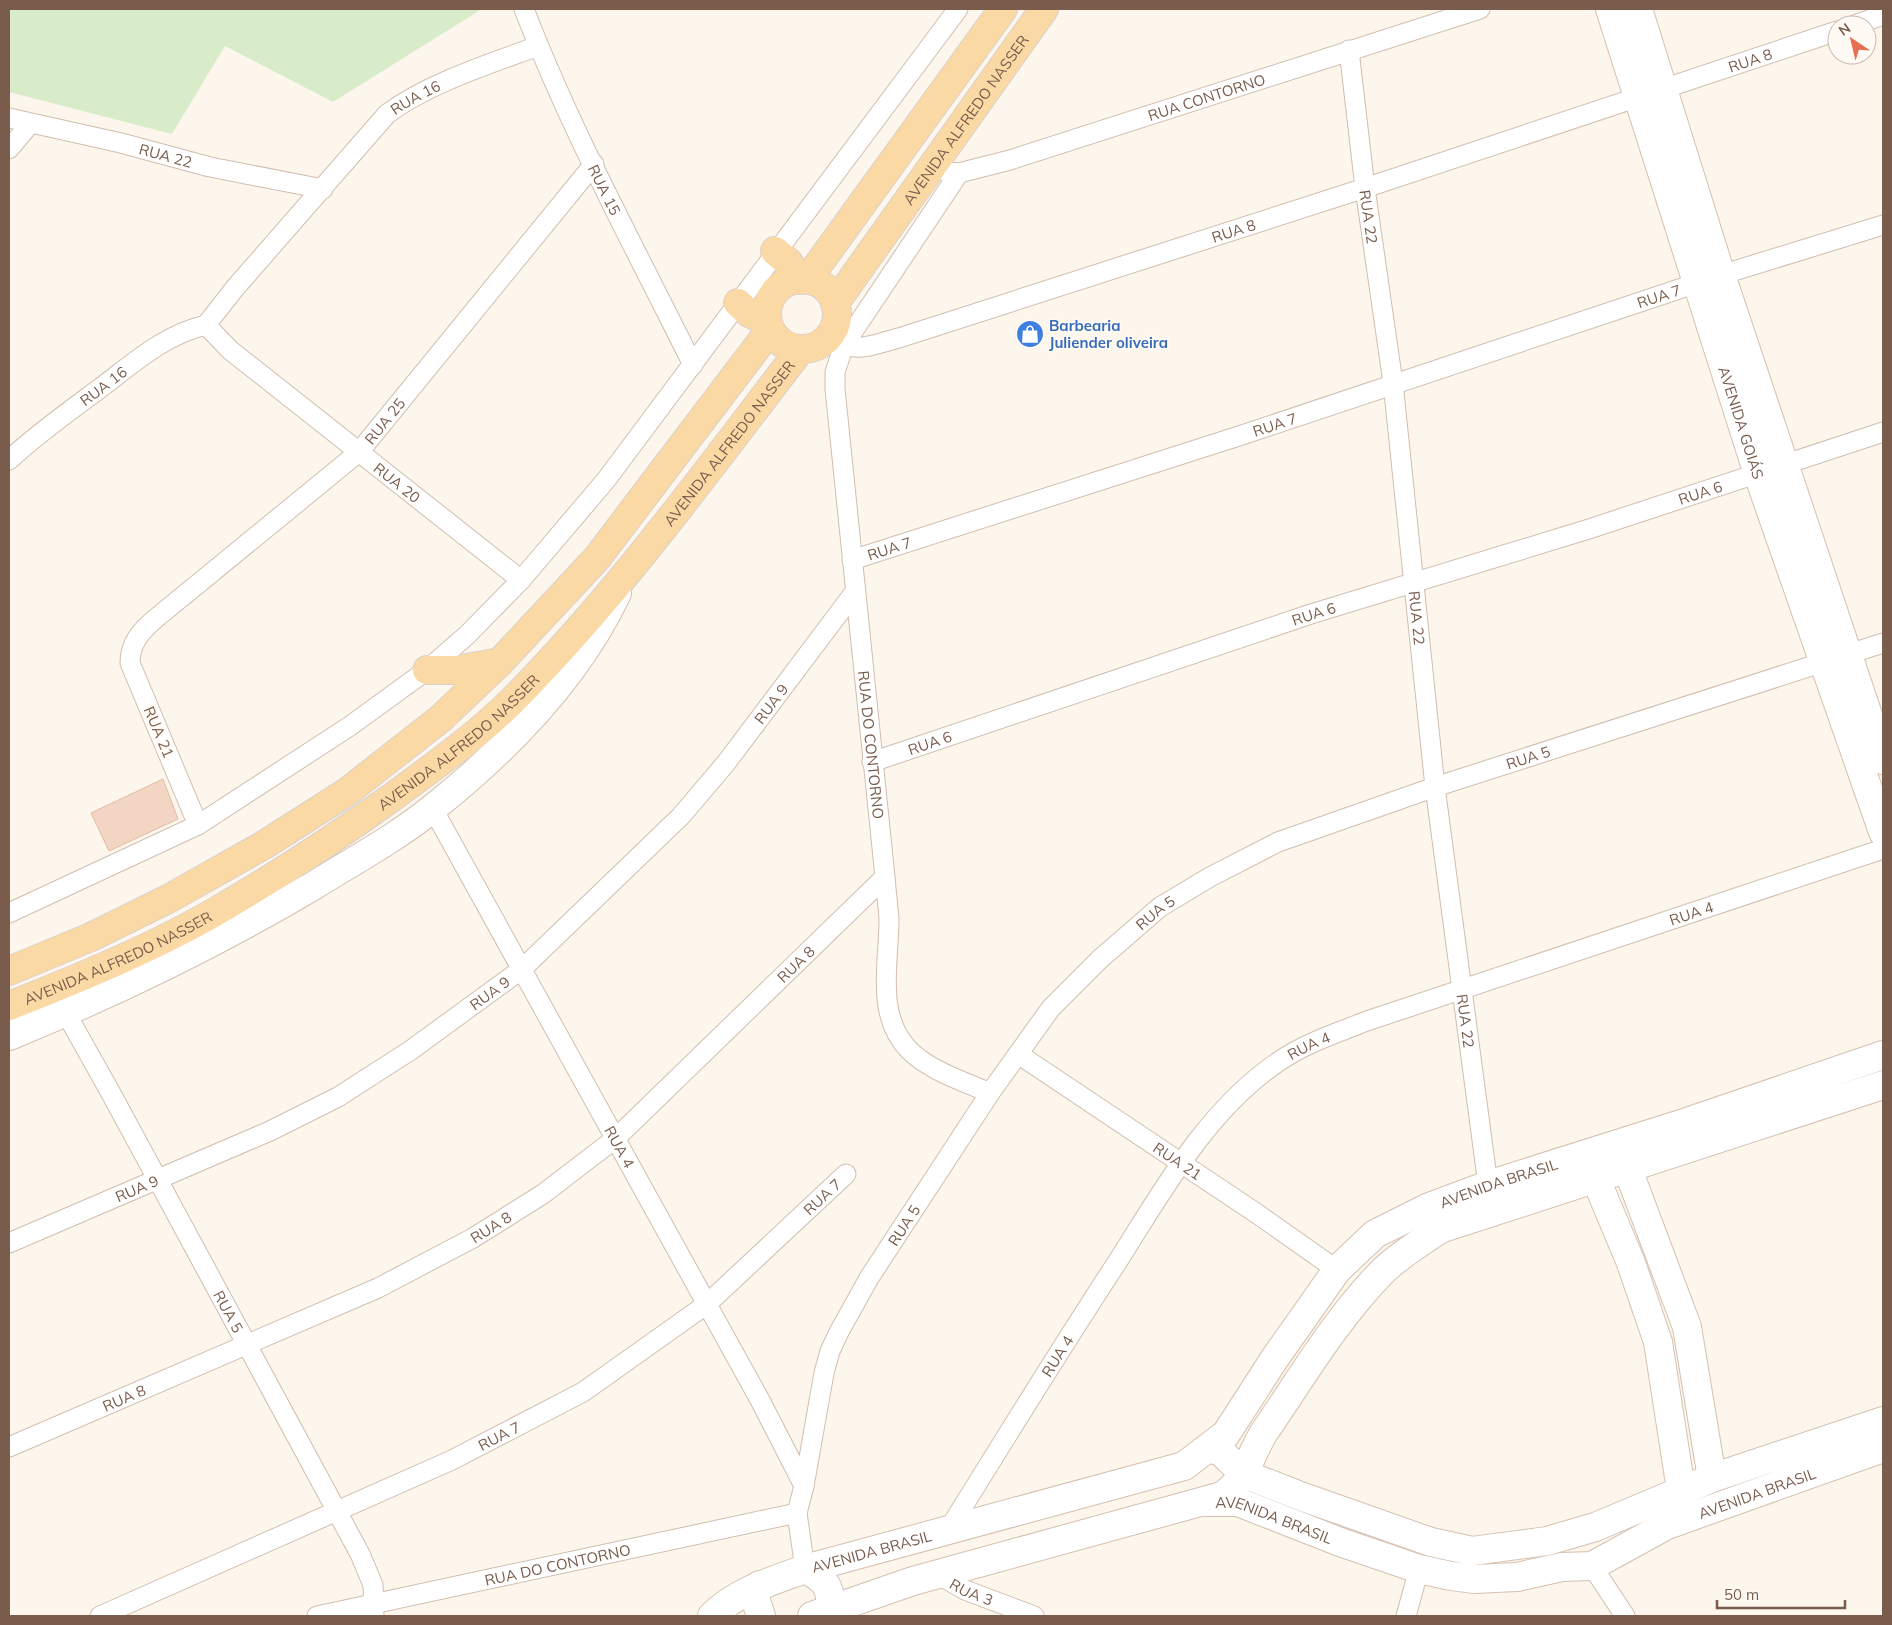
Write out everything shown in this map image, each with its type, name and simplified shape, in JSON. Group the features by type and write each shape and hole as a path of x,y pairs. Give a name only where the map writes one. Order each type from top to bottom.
{"main road":[{"path":"775,251 804,280 824,288 835,303 836,340 800,349 788,347 778,340 769,325 768,309 771,298 778,289 789,282 804,280 1003,9"},
{"name":"AVENIDA ALFREDO NASSER","path":"835,303 1044,9"},
{"path":"738,303 748,313 769,325"},
{"name":"AVENIDA ALFREDO NASSER","path":"9,972 91,937 159,904 264,845 347,792 440,719 500,662 597,558 769,325"},
{"name":"AVENIDA ALFREDO NASSER","path":"9,1006 122,959 208,916 289,868 439,763 512,701 575,635 625,575 800,349"},
{"path":"428,670 457,670 500,662"}],"street":[{"name":"RUA 15","path":"524,9 538,46 594,164 693,365"},
{"path":"9,913 198,825 284,771 428,670 467,635 521,580 606,480 693,365 775,251 958,9"},
{"name":"RUA CONTORNO","path":"931,168 958,173 1010,160 1480,9"},
{"name":"AVENIDA GOIÁS","path":"1610,9 1650,94 1721,275 1784,466 1883,832"},
{"name":"AVENIDA GOIÁS","path":"1638,9 1650,94 1696,284 1758,474 1836,658 1883,760"},
{"name":"RUA 8","path":"836,340 860,348 899,338 1365,188 1827,35"},
{"name":"RUA 16","path":"9,460 72,409 150,351 188,330 206,325 258,261 323,189 367,135 401,103 488,64 538,46"},
{"name":"RUA 22","path":"1349,50 1365,188 1393,383 1435,787 1488,1186"},
{"name":"RUA 22","path":"9,118 210,167 323,189"},
{"path":"9,149 30,124"},
{"name":"RUA 25","path":"137,638 155,619 359,452 594,164"},
{"name":"RUA DO CONTORNO","path":"958,173 836,340 835,389 854,593 885,877 888,918 888,1011 896,1034 910,1051 938,1070 990,1092"},
{"path":"1721,275 1883,225"},
{"name":"RUA 7","path":"852,560 1242,435 1721,275"},
{"name":"RUA 20","path":"206,325 230,350 521,580"},
{"path":"1784,466 1883,432"},
{"name":"RUA 6","path":"872,762 1104,683 1413,582 1784,466"},
{"path":"9,1036 66,1013 194,954 256,920 363,856 433,809 498,751 545,701 570,670 601,625 625,575"},
{"name":"RUA 9","path":"9,1243 270,1131 338,1097 410,1050 522,969 681,816 726,764 854,593"},
{"name":"RUA 21","path":"137,638 130,654 130,663 198,825"},
{"name":"RUA 5","path":"797,1513 830,1351 869,1278 990,1092 1051,1008 1100,959 1160,908 1210,876 1278,842 1435,787 1883,643"},
{"name":"RUA 4","path":"433,809 707,1304 804,1486"},
{"name":"RUA 4","path":"949,1529 1042,1378 1181,1163 1218,1116 1250,1084 1278,1061 1314,1041 1462,989 1883,848"},
{"name":"RUA 8","path":"9,1447 378,1288 473,1238 543,1194 616,1138 885,877"},
{"name":"RUA 5","path":"66,1013 360,1554 373,1585 375,1610"},
{"name":"RUA 21","path":"1018,1054 1256,1213 1337,1270"},
{"name":"AVENIDA BRASIL","path":"712,1616 724,1605 760,1585 805,1569 1184,1466 1226,1434 1275,1358 1337,1270 1375,1234 1627,1167 1694,1133 1883,1055"},
{"name":"AVENIDA BRASIL","path":"821,1613 937,1574 1177,1507 1213,1500 1231,1490 1244,1474 1260,1438 1311,1361 1367,1289 1403,1254 1434,1218 1488,1186 1883,1085"},
{"path":"1627,1167 1687,1327 1712,1478"},
{"name":"RUA 7","path":"100,1616 452,1460 583,1392 707,1304 846,1174"},
{"path":"1595,1177 1631,1262 1658,1342 1681,1490"},
{"name":"AVENIDA BRASIL","path":"1184,1466 1190,1488 1202,1502 1238,1502 1340,1542 1419,1569 1474,1579 1517,1577 1562,1567 1592,1566 1667,1525 1826,1454 1883,1421"},
{"name":"AVENIDA BRASIL","path":"1209,1448 1221,1452 1244,1474 1350,1515 1431,1542 1472,1551 1547,1541 1595,1526 1712,1478 1826,1454 1883,1448"},
{"path":"797,1513 805,1569 817,1575 826,1584 831,1595 821,1613"},
{"name":"RUA DO CONTORNO","path":"318,1616 375,1610 797,1513"},
{"path":"1472,1551 1474,1579"},
{"path":"1592,1566 1625,1616"},
{"path":"1406,1616 1419,1569"},
{"name":"RUA 3","path":"937,1574 958,1587 1034,1616"},
{"path":"760,1585 755,1598 761,1616"}],"green space":[{"path":"9,9 482,9 333,102 225,46 172,134 9,92"}],"building":[{"path":"163,779 178,819 109,851 91,813"}],"place":[{"name":"Barbearia Juliender oliveira","path":"1030,334"}]}
